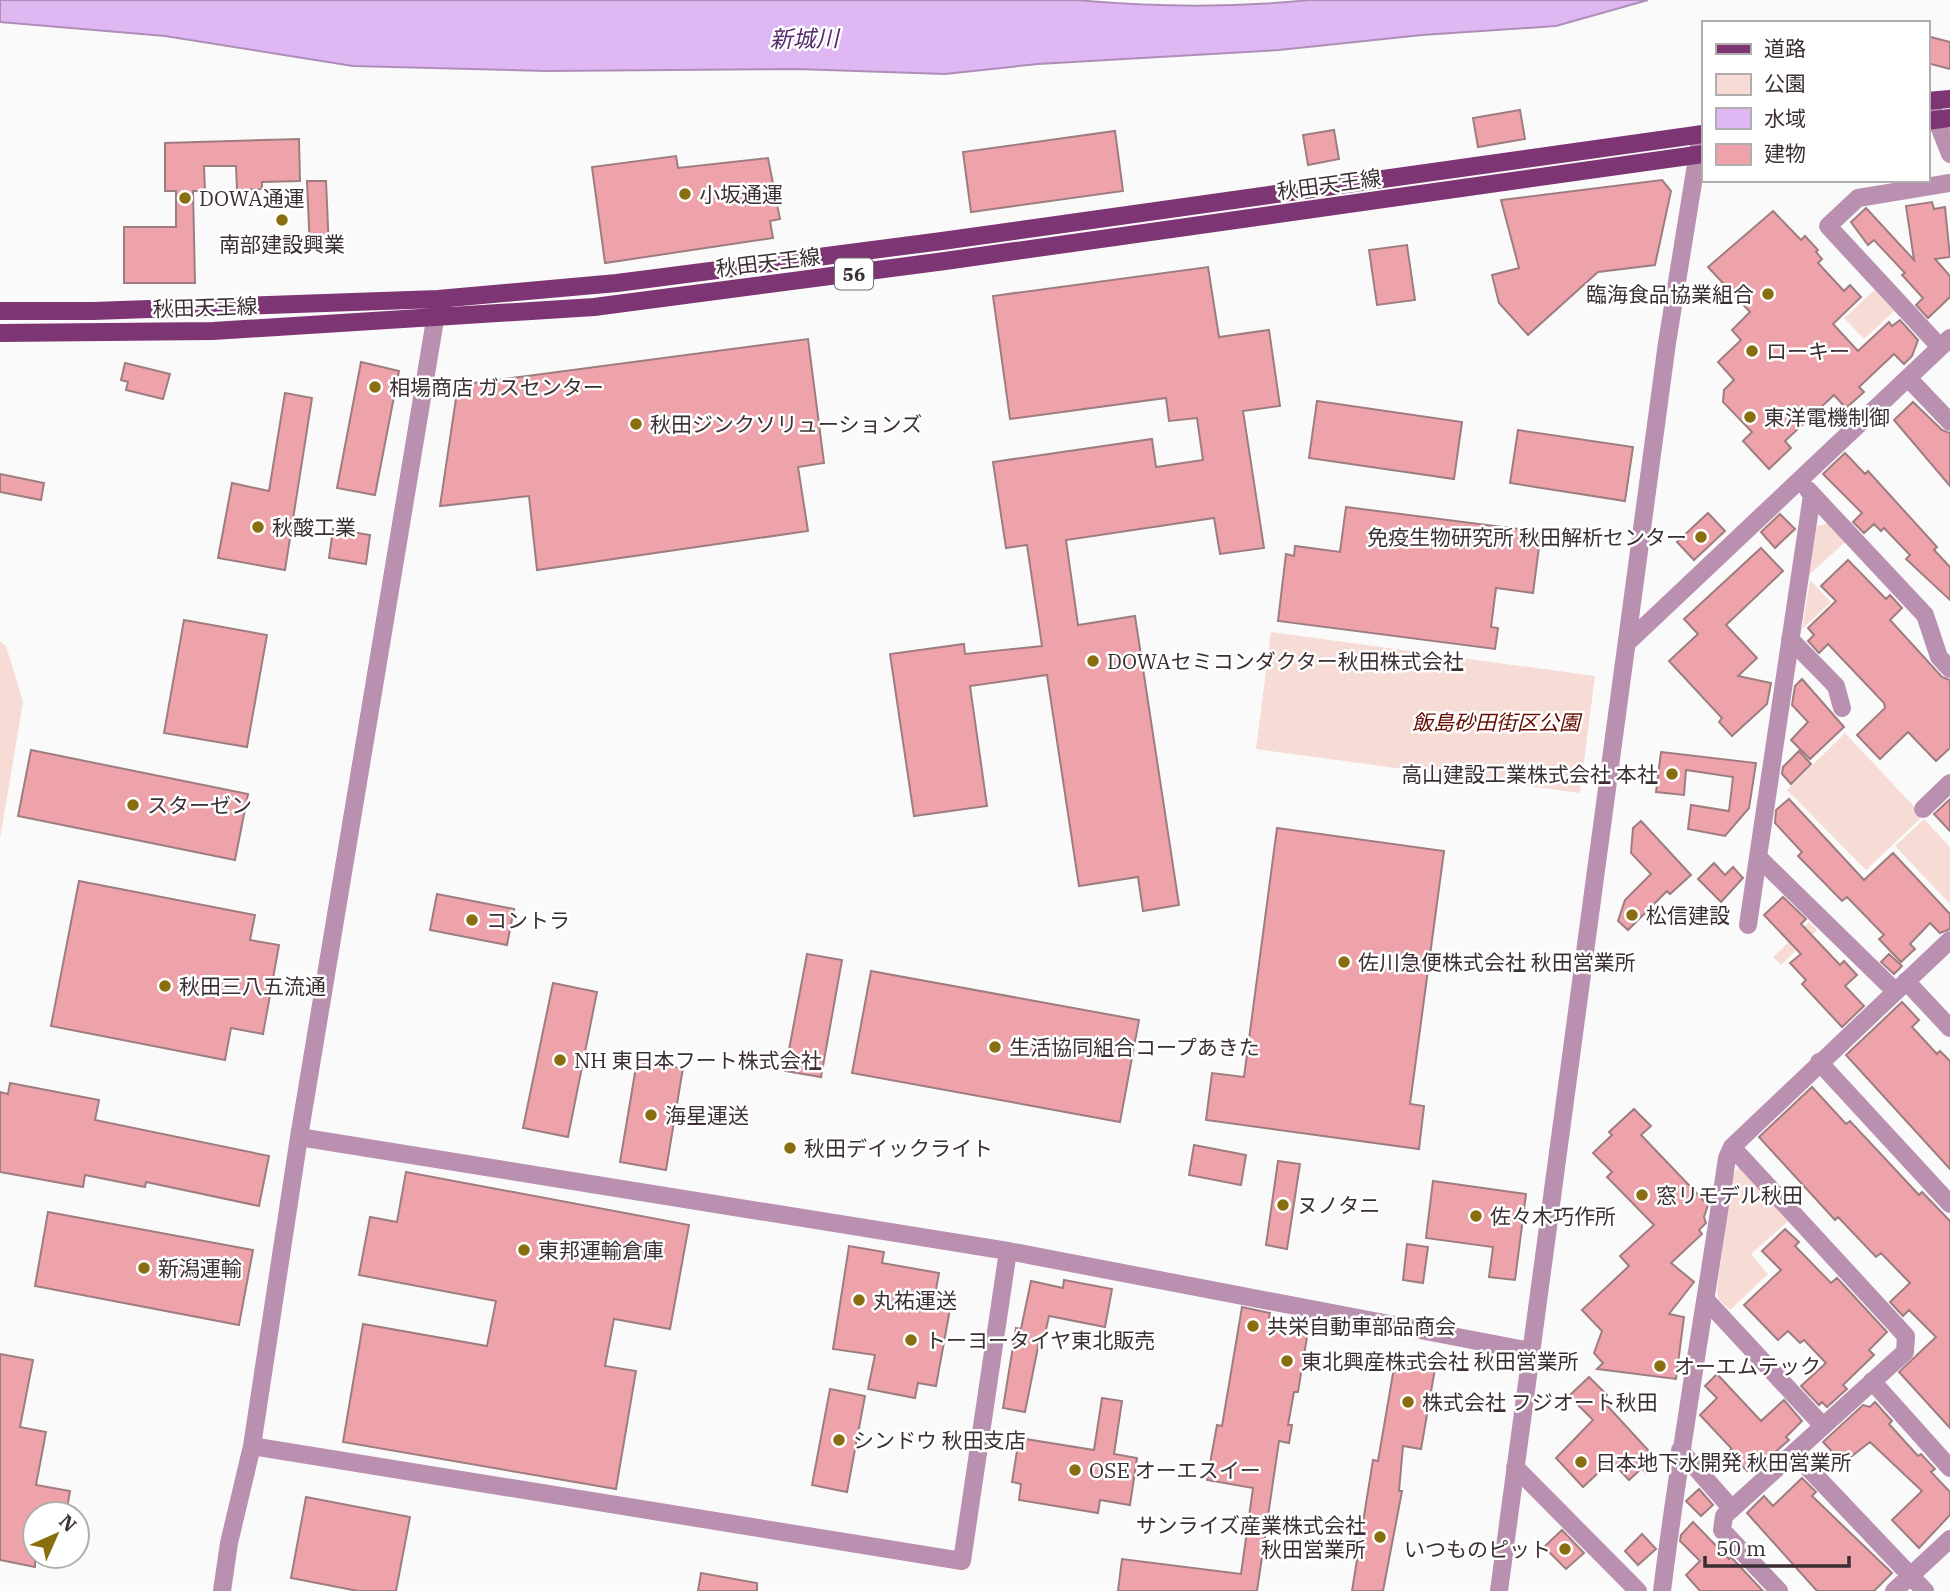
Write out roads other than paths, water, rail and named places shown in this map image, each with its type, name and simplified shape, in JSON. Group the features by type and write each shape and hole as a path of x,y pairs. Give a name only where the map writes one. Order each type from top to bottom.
{"main road":[{"path":"1929,101 1950,99"},
{"name":"秋田天王線","path":"0,311 120,311 438,299 617,283 942,241 1702,134"},
{"name":"秋田天王線","path":"0,333 213,331 594,307 770,285 1700,154"}],"street":[{"path":"1929,103 1950,154"},
{"path":"1499,1591 1667,343 1702,134"},
{"path":"1627,643 1945,343 1828,226 1858,198 1950,183"},
{"path":"222,1591 229,1544 252,1446 299,1137 438,299"},
{"path":"1908,378 1950,422"},
{"path":"1799,479 1925,615 1939,657 1950,669"},
{"path":"1748,925 1812,495"},
{"path":"1790,639 1836,685 1842,708"},
{"path":"1923,809 1950,783"},
{"path":"1758,857 1950,1028"},
{"path":"1662,1591 1680,1450 1707,1301 1727,1158 1732,1147 1950,940"},
{"path":"1819,1062 1950,1204"},
{"path":"299,1137 1008,1251 1530,1350"},
{"path":"1732,1147 1906,1336 1905,1352 1724,1516 1722,1530 1779,1591"},
{"path":"252,1446 962,1561 1008,1251"},
{"path":"1707,1301 1823,1426"},
{"path":"1872,1381 1950,1468"},
{"path":"1680,1450 1732,1509"},
{"path":"1794,1452 1924,1591"},
{"path":"1516,1467 1638,1591"},
{"path":"1894,1591 1950,1539"}],"water":[{"name":"新城川","path":"0,0 1076,0 1192,6 1309,0 1648,0 1556,26 1422,35 1279,50 1038,64 945,74 797,69 547,71 353,66 165,36 0,22"}],"place":[{"name":"小坂通運","path":"685,194"},
{"name":"DOWA通運","path":"185,198"},
{"name":"南部建設興業","path":"282,220"},
{"name":"臨海食品協業組合","path":"1768,294"},
{"name":"ローキー","path":"1752,351"},
{"name":"相場商店 ガスセンター","path":"375,387"},
{"name":"東洋電機制御","path":"1750,417"},
{"name":"秋田ジンクソリューションズ","path":"636,424"},
{"name":"秋酸工業","path":"258,527"},
{"name":"免疫生物研究所 秋田解析センター","path":"1701,537"},
{"name":"DOWAセミコンダクター秋田株式会社","path":"1093,661"},
{"name":"高山建設工業株式会社 本社","path":"1672,774"},
{"name":"スターゼン","path":"133,805"},
{"name":"松信建設","path":"1632,915"},
{"name":"コントラ","path":"472,920"},
{"name":"佐川急便株式会社 秋田営業所","path":"1344,962"},
{"name":"秋田三八五流通","path":"165,986"},
{"name":"生活協同組合コープあきた","path":"995,1047"},
{"name":"NH 東日本フート株式会社","path":"560,1060"},
{"name":"海星運送","path":"651,1115"},
{"name":"秋田デイックライト","path":"790,1148"},
{"name":"窓リモデル秋田","path":"1642,1195"},
{"name":"ヌノタニ","path":"1283,1205"},
{"name":"佐々木巧作所","path":"1476,1216"},
{"name":"東邦運輸倉庫","path":"524,1250"},
{"name":"新潟運輸","path":"144,1268"},
{"name":"丸祐運送","path":"859,1300"},
{"name":"共栄自動車部品商会","path":"1253,1326"},
{"name":"トーヨータイヤ東北販売","path":"911,1340"},
{"name":"東北興産株式会社 秋田営業所","path":"1287,1361"},
{"name":"オーエムテック","path":"1660,1366"},
{"name":"株式会社 フジオート秋田","path":"1408,1402"},
{"name":"シンドウ 秋田支店","path":"839,1440"},
{"name":"日本地下水開発 秋田営業所","path":"1581,1462"},
{"name":"OSE オーエスイー","path":"1075,1470"},
{"name":"サンライズ産業株式会社 秋田営業所","path":"1380,1537"},
{"name":"いつものピット","path":"1565,1549"}],"park label":[{"name":"飯島砂田街区公園","path":"1496,722"}]}
